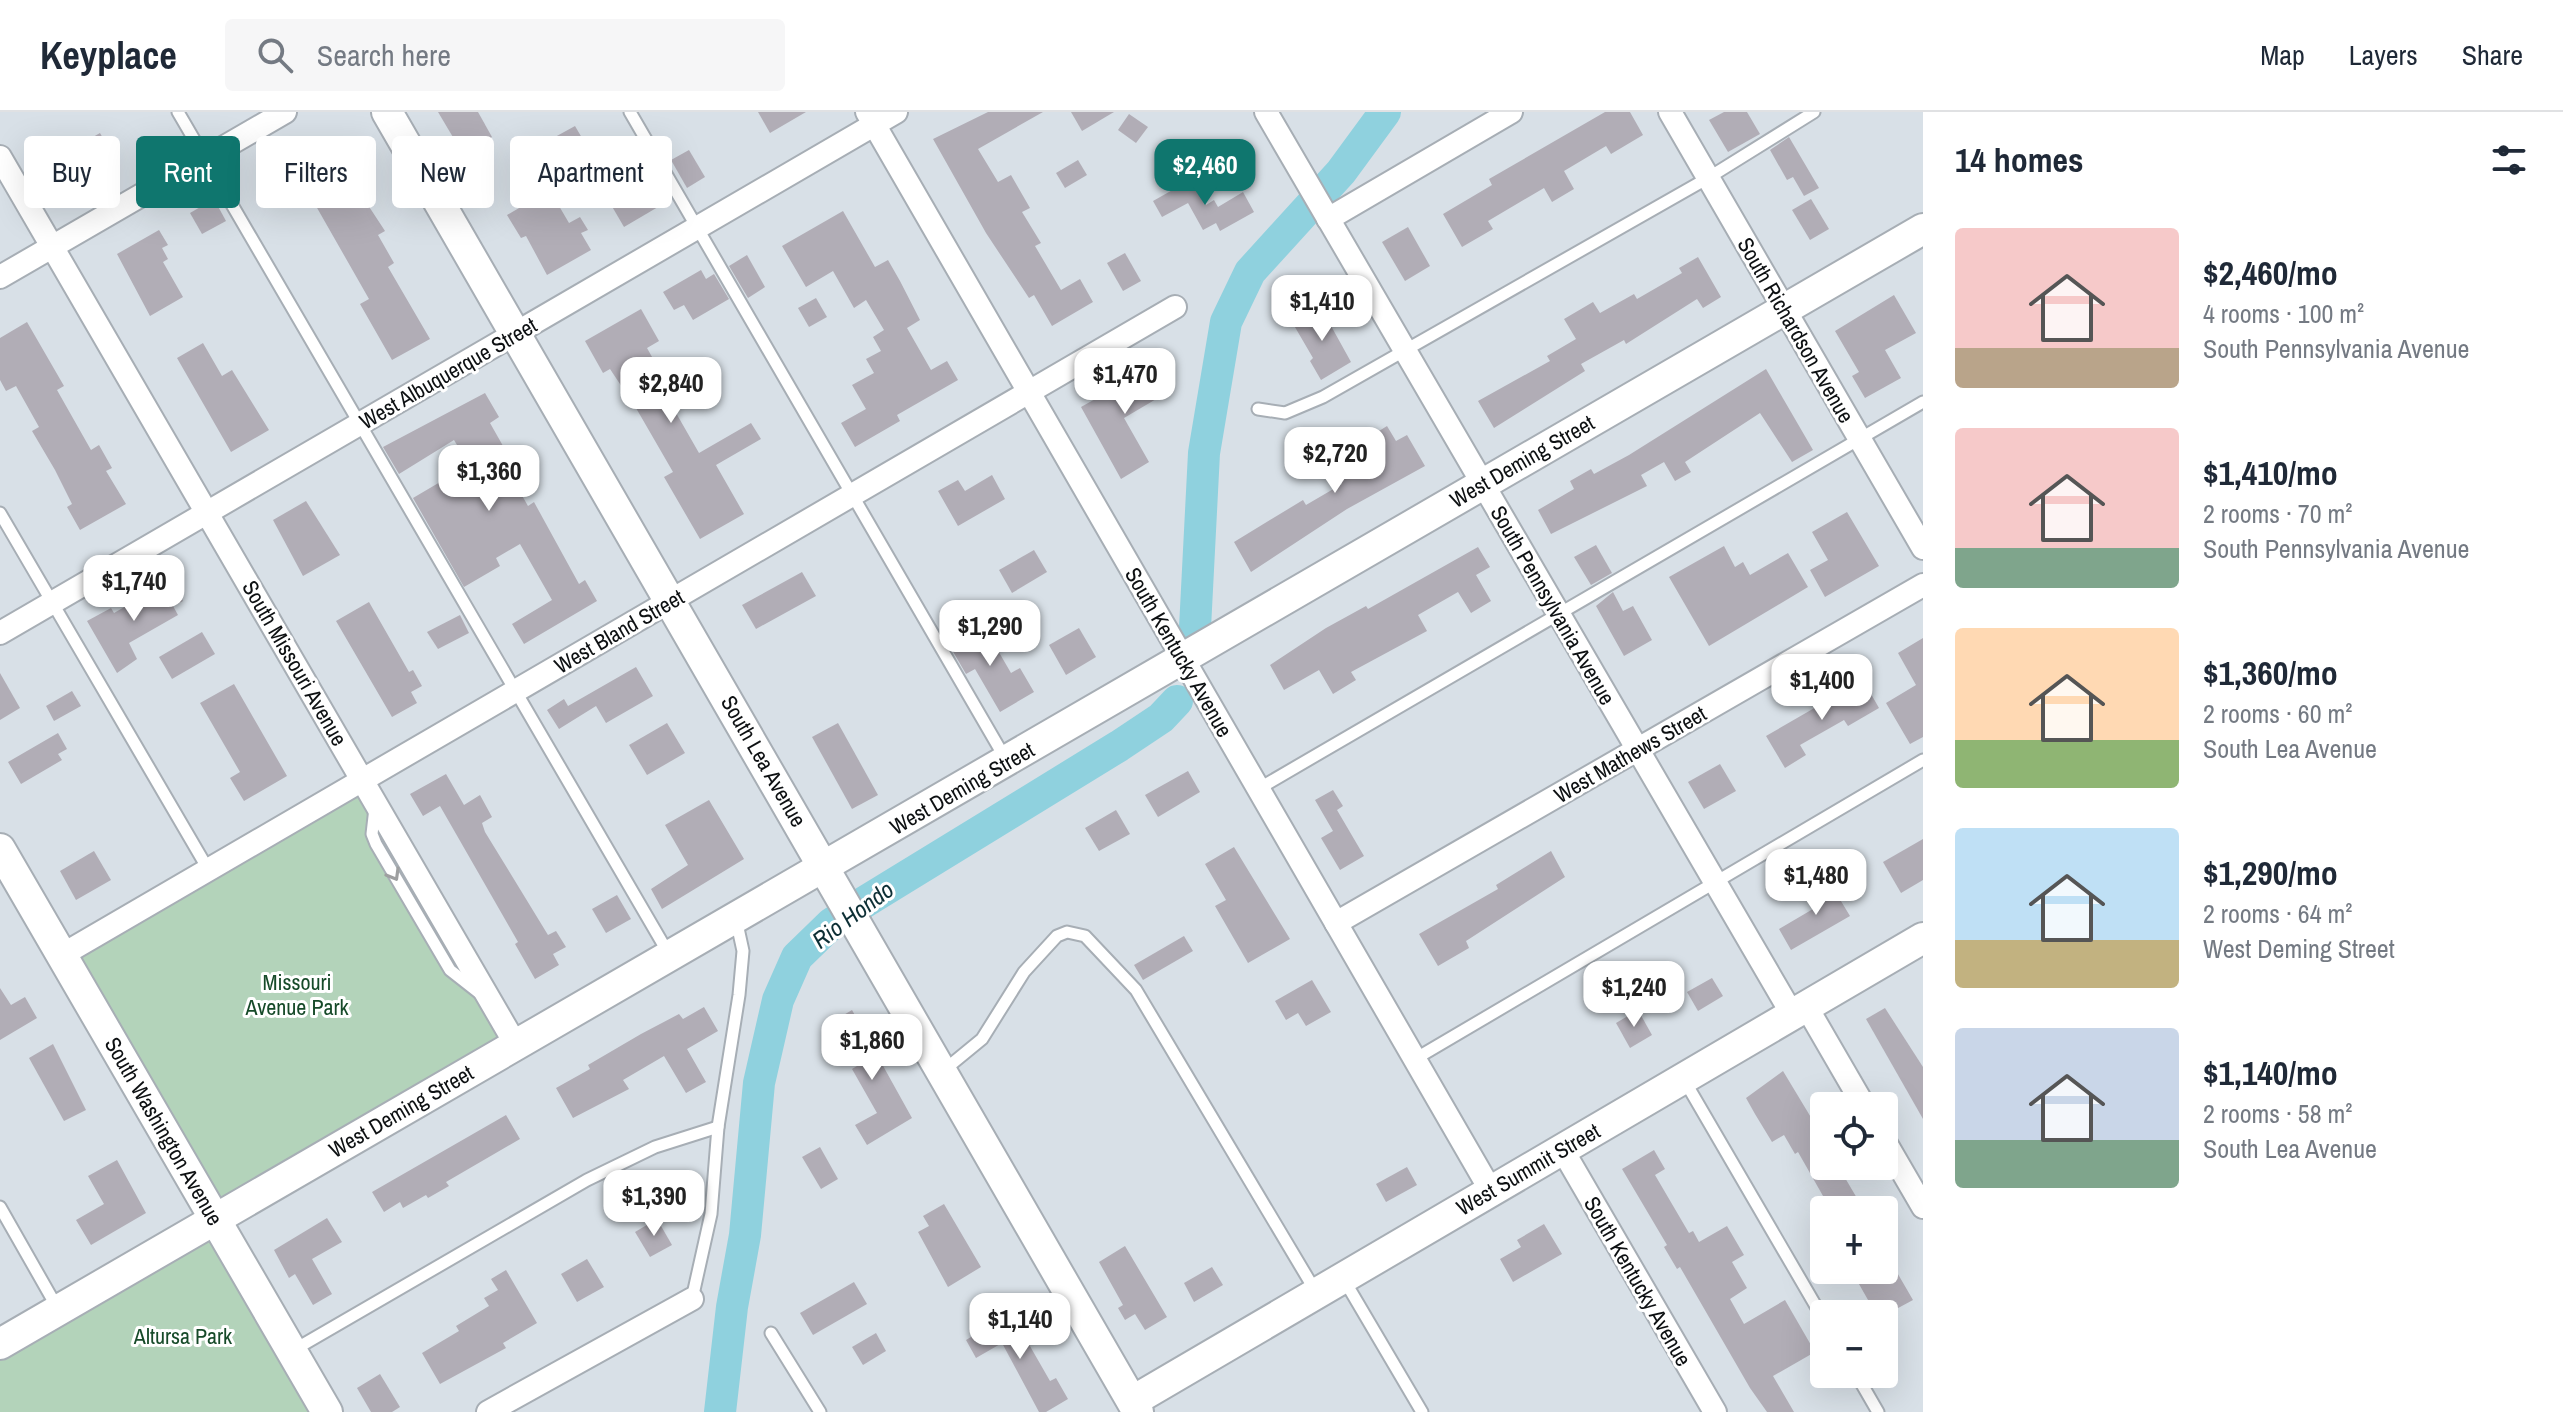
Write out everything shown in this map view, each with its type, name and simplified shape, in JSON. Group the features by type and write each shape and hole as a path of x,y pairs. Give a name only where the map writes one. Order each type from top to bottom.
{"street":[{"path":"240,138 285,112"},
{"name":"South Lea Avenue","path":"387,112 1135,1407"},
{"name":"West Albuquerque Street","path":"0,633 697,228 870,118 896,112"},
{"name":"South Pennsylvania Avenue","path":"1266,112 1715,881 1855,1092"},
{"path":"1328,219 1511,112"},
{"name":"South Richardson Avenue","path":"1670,112 1923,548"},
{"name":"South Kentucky Avenue","path":"870,118 1491,1191"},
{"name":"South Missouri Avenue","path":"0,157 516,1045"},
{"path":"0,277 136,199"},
{"name":"West Deming Street","path":"0,1344 1923,229"},
{"name":"West Bland Street","path":"62,955 1175,307"},
{"name":"West Mathews Street","path":"1336,923 1923,585"},
{"name":"South Washington Avenue","path":"0,849 327,1412"},
{"name":"West Summit Street","path":"1135,1407 1317,1293 1923,938"},
{"name":"South Kentucky Avenue","path":"1562,1149 1715,1412"},
{"path":"1898,1164 1923,1207"},
{"path":"488,1412 692,1299"}],"lane":[{"path":"178,112 192,136"},
{"path":"630,112 854,493 1007,762"},
{"path":"1258,409 1271,414 1301,408 1708,178 1814,112"},
{"path":"234,208 518,689 670,956"},
{"path":"1258,789 1923,402"},
{"path":"0,513 208,869"},
{"path":"1415,1059 1923,760"},
{"path":"692,1299 711,1214 718,1127 743,951 736,918"},
{"path":"943,1071 982,1039 1024,972 1057,936 1067,932 1085,936 1136,990 1317,1293"},
{"path":"1683,1078 1812,1300"},
{"path":"292,1351 587,1180 655,1147 718,1127"},
{"path":"0,1207 58,1310"},
{"path":"1343,1278 1422,1412"},
{"path":"771,1333 820,1412"},
{"path":"1864,1388 1878,1412"}],"green space":[{"name":"Missouri Avenue Park","path":"362,780 516,1045 215,1219 62,955"},
{"name":"Altursa Park","path":"211,1230 317,1412 0,1412 0,1353"}],"building":[{"path":"438,112 478,112 491,136 452,136"},
{"path":"758,112 806,112 770,133"},
{"path":"988,112 1043,112 978,149 998,182 1011,175 1030,208 1022,212 1041,243 1035,246 1061,290 1080,279 1093,302 1052,326 1034,295 1029,298 986,233 933,139"},
{"path":"1071,112 1114,112 1082,131"},
{"path":"1605,112 1630,112 1643,135 1611,154 1606,146 1564,171 1574,189 1552,202 1544,188 1488,221 1493,229 1462,247 1443,214 1492,185 1489,179"},
{"path":"1724,112 1747,112 1760,134 1728,152 1709,120"},
{"path":"1129,114 1148,127 1136,143 1118,130"},
{"path":"575,126 581,136 557,136"},
{"path":"1789,137 1819,188 1804,196 1793,177 1787,180 1770,150"},
{"path":"689,150 705,177 687,188 672,159"},
{"path":"1078,160 1087,175 1065,188 1056,173"},
{"path":"1192,179 1206,205 1214,200 1218,207 1243,192 1254,212 1220,231 1216,223 1203,230 1188,203 1162,217 1153,201"},
{"path":"1811,199 1829,229 1810,240 1792,210"},
{"path":"199,208 219,208 226,221 202,234 190,213"},
{"path":"317,208 370,208 385,231 378,235 394,263 388,267 430,339 392,360 360,304 369,299"},
{"path":"519,208 560,208 569,223 580,217 588,230 581,233 591,250 547,275 526,236 521,238 507,215"},
{"path":"613,208 656,208 624,227"},
{"path":"843,211 875,267 888,260 900,281 920,320 907,328 931,370 947,361 958,380 897,415 900,421 855,447 841,423 866,409 852,385 874,373 866,359 881,351 873,337 884,330 866,300 854,308 833,271 806,287 782,246"},
{"path":"1408,227 1430,266 1405,281 1382,242"},
{"path":"159,230 168,245 162,248 168,259 163,262 183,297 150,316 117,254"},
{"path":"1125,253 1141,281 1123,291 1107,263"},
{"path":"747,255 765,287 748,298 729,266"},
{"path":"1698,257 1721,297 1703,308 1697,299 1626,344 1624,340 1581,364 1585,371 1494,428 1478,401 1550,361 1547,356 1576,339 1564,319 1593,302 1600,313 1634,294 1637,299 1682,273 1679,268"},
{"path":"701,270 706,279 714,274 729,299 693,320 684,305 674,310 663,292"},
{"path":"1894,295 1916,333 1885,350 1901,378 1865,398 1852,376 1859,372 1835,331"},
{"path":"816,298 827,317 809,327 798,308"},
{"path":"1320,306 1351,362 1321,380 1310,361 1313,358 1292,322"},
{"path":"641,309 659,341 647,348 670,389 664,392 699,453 751,423 761,439 716,465 744,514 700,539 664,477 673,472 636,408 610,369 603,373 585,341"},
{"path":"27,322 64,386 57,390 91,450 99,445 112,468 106,471 126,504 80,530 67,507 72,504 32,431 39,427 16,386 6,391 0,380 0,338"},
{"path":"203,343 222,376 232,370 269,430 231,452 177,358"},
{"path":"1165,362 1174,378 1159,387 1163,395 1124,418 1149,462 1121,479 1081,407 1129,380 1127,375 1146,365 1150,371"},
{"path":"1766,369 1813,450 1792,462 1760,413 1685,462 1691,472 1675,481 1664,462 1641,475 1647,486 1551,534 1538,510 1574,489 1570,481 1591,469 1594,474 1629,455"},
{"path":"485,393 499,417 490,423 511,460 504,464 528,506 534,502 579,584 585,580 597,601 524,644 512,624 552,600 520,544 496,558 500,566 464,587 413,498 469,465 454,440 399,474 383,447"},
{"path":"1387,426 1396,441 1407,435 1425,466 1347,509 1251,572 1234,542 1303,500 1306,505 1342,484 1330,462"},
{"path":"992,475 1005,499 958,526 938,491 958,480 965,491"},
{"path":"306,501 340,555 303,576 273,520"},
{"path":"1847,512 1879,566 1825,597 1810,570 1828,560 1812,532"},
{"path":"1596,545 1612,573 1591,585 1574,557"},
{"path":"1724,546 1735,567 1743,562 1750,575 1788,553 1808,587 1709,646 1669,577"},
{"path":"1478,547 1490,567 1476,575 1491,601 1471,613 1458,592 1418,615 1427,631 1351,672 1356,680 1333,694 1319,670 1284,690 1270,665 1326,628 1366,606 1368,609"},
{"path":"1034,550 1047,572 1012,593 999,570"},
{"path":"802,572 816,596 756,629 742,605"},
{"path":"171,580 183,601 173,606 178,615 129,643 137,659 117,673 87,621 111,608 114,613"},
{"path":"1613,592 1623,611 1633,606 1652,640 1624,656 1596,606"},
{"path":"369,602 409,672 413,670 422,686 411,692 417,703 392,717 336,621"},
{"path":"460,615 469,633 438,649 427,632"},
{"path":"982,623 1011,673 1020,668 1034,692 1000,712 975,669 966,674 948,643"},
{"path":"1079,628 1096,657 1066,675 1049,645"},
{"path":"202,632 215,654 172,679 159,657"},
{"path":"1923,638 1923,737 1910,744 1886,703 1916,685 1898,653"},
{"path":"636,667 653,696 606,723 596,706 559,729 547,710 564,699 568,706"},
{"path":"0,673 20,708 0,720"},
{"path":"1863,680 1879,708 1848,726 1844,720 1800,745 1806,755 1785,768 1766,736"},
{"path":"234,684 287,776 244,801 230,778 240,772 200,703"},
{"path":"72,691 81,706 54,721 46,706"},
{"path":"667,723 685,753 647,775 629,745"},
{"path":"838,723 878,795 852,809 812,737"},
{"path":"58,733 67,749 58,754 62,760 21,784 8,762"},
{"path":"1720,764 1736,791 1704,809 1688,782"},
{"path":"1188,771 1200,792 1158,817 1145,795"},
{"path":"446,774 464,805 480,795 492,817 482,823 485,832 548,935 556,931 566,947 553,954 559,965 535,979 515,944 518,942 440,806 423,816 410,794"},
{"path":"1333,790 1343,806 1337,810 1364,856 1340,870 1321,838 1333,831 1315,800"},
{"path":"709,800 744,859 662,909 651,889 688,865 665,825"},
{"path":"1116,810 1130,834 1099,851 1085,828"},
{"path":"1923,839 1923,880 1901,893 1883,862"},
{"path":"1234,847 1290,939 1248,963 1215,906 1226,900 1205,864"},
{"path":"94,851 111,880 76,900 60,871"},
{"path":"1551,851 1565,877 1466,941 1469,948 1438,966 1419,934 1498,889 1496,885"},
{"path":"1830,883 1850,916 1791,950 1779,929 1813,909 1806,897"},
{"path":"617,895 631,919 606,933 592,909"},
{"path":"1184,936 1193,951 1143,980 1134,965"},
{"path":"1712,978 1723,996 1698,1011 1687,992"},
{"path":"1312,980 1331,1012 1306,1026 1298,1013 1286,1020 1275,1001"},
{"path":"0,988 11,1005 25,997 37,1018 0,1040"},
{"path":"704,1007 718,1031 687,1049 706,1082 686,1093 664,1056 623,1080 629,1089 573,1118 556,1088 641,1034 679,1014 683,1019"},
{"path":"1885,1008 1923,1067 1923,1119 1866,1019"},
{"path":"852,1010 912,1118 867,1145 855,1125 877,1113 852,1069 857,1066 832,1022"},
{"path":"1638,1010 1652,1035 1630,1048 1616,1023"},
{"path":"53,1044 86,1110 64,1121 29,1058"},
{"path":"1783,1071 1810,1116 1810,1173 1784,1135 1772,1142 1746,1098"},
{"path":"506,1115 520,1139 446,1182 449,1186 428,1198 426,1195 403,1208 400,1202 384,1212 372,1192"},
{"path":"820,1147 838,1179 821,1189 802,1157"},
{"path":"1654,1150 1665,1169 1655,1175 1689,1233 1693,1231 1699,1242 1727,1226 1744,1255 1732,1262 1747,1288 1730,1299 1744,1324 1785,1300 1810,1343 1810,1355 1773,1376 1794,1412 1767,1412 1750,1388 1680,1267 1677,1269 1664,1247 1667,1245 1622,1169"},
{"path":"117,1160 146,1213 91,1245 76,1220 104,1204 88,1176"},
{"path":"1407,1167 1417,1185 1386,1202 1376,1184"},
{"path":"1814,1180 1846,1180 1856,1196 1823,1196"},
{"path":"944,1204 981,1267 948,1287 918,1232 929,1226 923,1216"},
{"path":"327,1218 342,1242 312,1259 332,1294 313,1305 295,1274 289,1278 274,1250"},
{"path":"657,1219 672,1245 650,1257 635,1232"},
{"path":"1544,1224 1562,1254 1513,1282 1500,1259 1521,1247 1517,1240"},
{"path":"1125,1246 1167,1317 1145,1330 1135,1314 1125,1320 1118,1308 1123,1305 1099,1262"},
{"path":"587,1259 604,1287 577,1302 561,1274"},
{"path":"1212,1267 1223,1285 1194,1302 1184,1283"},
{"path":"506,1270 537,1323 503,1343 506,1348 440,1384 422,1353 459,1331 456,1326 489,1306 484,1298 498,1290 491,1279"},
{"path":"1898,1274 1913,1300 1898,1308 1898,1300 1868,1300 1859,1284 1898,1284"},
{"path":"854,1282 867,1304 813,1335 800,1313"},
{"path":"1011,1313 1050,1381 1056,1378 1068,1399 1046,1412 1039,1412 1002,1343 976,1358 966,1340"},
{"path":"876,1333 886,1351 863,1365 852,1347"},
{"path":"380,1374 400,1407 392,1412 371,1412 357,1388"}],"waterway":[{"name":"Rio Hondo","path":"1195,628 1204,453 1226,322 1250,272 1341,172 1385,112"},
{"name":"Rio Hondo","path":"720,1412 732,1307 745,1235 759,1083 778,1000 797,957 831,924 1119,746 1161,718 1177,701"}]}
